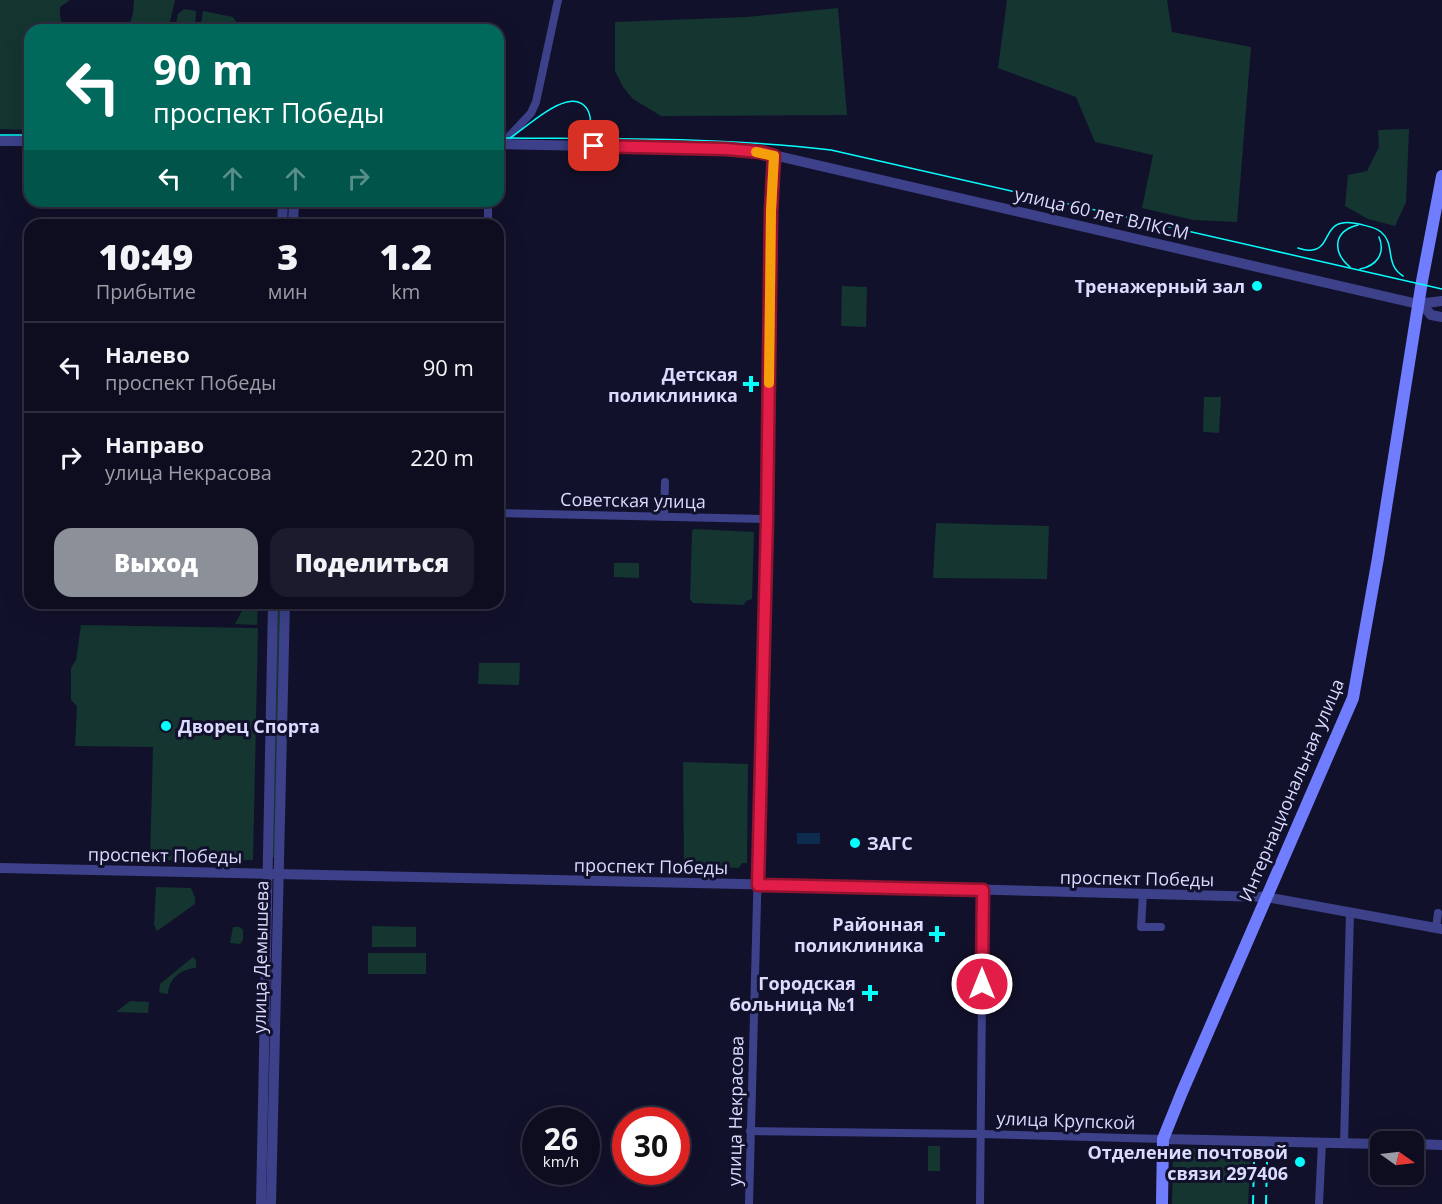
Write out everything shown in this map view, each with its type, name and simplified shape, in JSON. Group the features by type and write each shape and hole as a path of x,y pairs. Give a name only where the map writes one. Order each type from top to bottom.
{"main road":[{"name":"Интернациональная улица","path":"1162,1204 1163,1139 1353,698 1442,176"}],"street":[{"path":"504,140 531,113 536,102 558,0"},
{"path":"0,141 24,141"},
{"name":"улица 60 лет ВЛКСМ","path":"504,144 726,149 760,152 1420,304 1442,301"},
{"name":"улица Некрасова","path":"749,1204 774,156"},
{"name":"улица 60 лет ВЛКСМ","path":"1420,304 1431,315 1442,317"},
{"path":"664,517 665,482"},
{"name":"Советская улица","path":"504,513 767,519"},
{"name":"улица Демышева","path":"261,1204 273,609"},
{"name":"улица Демышева","path":"272,1204 285,609"},
{"name":"проспект Победы","path":"0,867 1266,897 1439,928"},
{"path":"980,1204 983,890"},
{"path":"1143,894 1141,927 1161,927"},
{"path":"1344,1144 1350,912"},
{"path":"1438,913 1439,928"},
{"name":"улица Крупской","path":"750,1131 981,1134 1370,1144"},
{"path":"1319,1204 1322,1142"},
{"path":"1424,1144 1442,1145"}],"green space":[{"path":"0,0 70,0 60,7 62,24 24,24 24,130 0,129"},
{"path":"134,0 175,0 169,24 130,24"},
{"path":"1007,0 1167,0 1172,32 1251,47 1237,222 1193,220 1142,208 1153,155 1095,142 1076,97 998,68"},
{"path":"838,8 847,115 661,116 633,99 623,87 615,71 615,22 747,17"},
{"path":"184,9 196,11 195,24 176,24 178,14"},
{"path":"203,11 233,17 236,22 236,24 201,24"},
{"path":"1409,129 1406,202 1395,226 1368,219 1345,206 1348,175 1367,171 1379,147 1378,130"},
{"path":"842,286 867,287 866,327 841,326"},
{"path":"1204,397 1221,397 1219,433 1203,432"},
{"path":"936,523 1049,526 1047,579 933,578"},
{"path":"694,529 754,532 752,599 746,601 744,605 693,603 690,599 692,531"},
{"path":"614,563 639,563 639,578 614,577"},
{"path":"243,609 258,609 257,625 235,624"},
{"path":"277,609 282,609 275,857 271,857"},
{"name":"Дворец Спорта","path":"81,625 258,628 253,860 150,860 153,747 75,746 77,706 71,700 71,668 76,660"},
{"path":"479,663 520,663 519,685 478,684"},
{"path":"683,762 748,764 747,863 742,863 739,868 684,866"},
{"path":"156,887 191,888 195,898 195,904 157,931 154,925"},
{"path":"372,926 416,927 416,947 372,947"},
{"path":"233,927 240,927 243,930 243,940 240,944 230,943"},
{"path":"368,953 426,953 426,974 368,974"},
{"path":"193,957 196,960 196,968 181,972 173,979 168,994 161,993 160,984"},
{"path":"130,1001 149,1002 148,1013 116,1012"},
{"path":"928,1146 940,1146 940,1171 928,1171"},
{"path":"1173,1148 1251,1149 1248,1204 1172,1204"}],"water":[{"path":"797,833 820,833 820,844 797,844"}],"tram line":[{"path":"510,138 560,104 575,101 581,103 589,113 590,127 582,139"},
{"path":"0,135 24,135"},
{"path":"504,138 707,141 831,150 1442,289"},
{"path":"1298,248 1308,250 1318,248 1333,228 1339,224 1347,222 1371,227 1379,230 1385,237 1394,266 1403,276"},
{"path":"1350,267 1340,255 1338,243 1344,232 1358,225"},
{"path":"1360,269 1371,265 1378,258 1381,249 1379,237"}],"railway":[{"path":"1253,1204 1254,1162"},
{"path":"1266,1204 1267,1162"}],"slow traffic":[{"path":"756,152 774,156 769,383"}],"place":[{"name":"Тренажерный зал","path":"1257,286"},
{"name":"Детская поликлиника","path":"751,384"},
{"name":"Дворец Спорта","path":"166,726"},
{"name":"ЗАГС","path":"855,843"},
{"name":"Районная поликлиника","path":"937,934"},
{"name":"Городская больница №1","path":"870,993"},
{"name":"Отделение почтовой связи 297406","path":"1300,1162"}],"route":[{"path":"594,146 726,149 760,152 774,156 758,885 983,890 982,984"}]}
